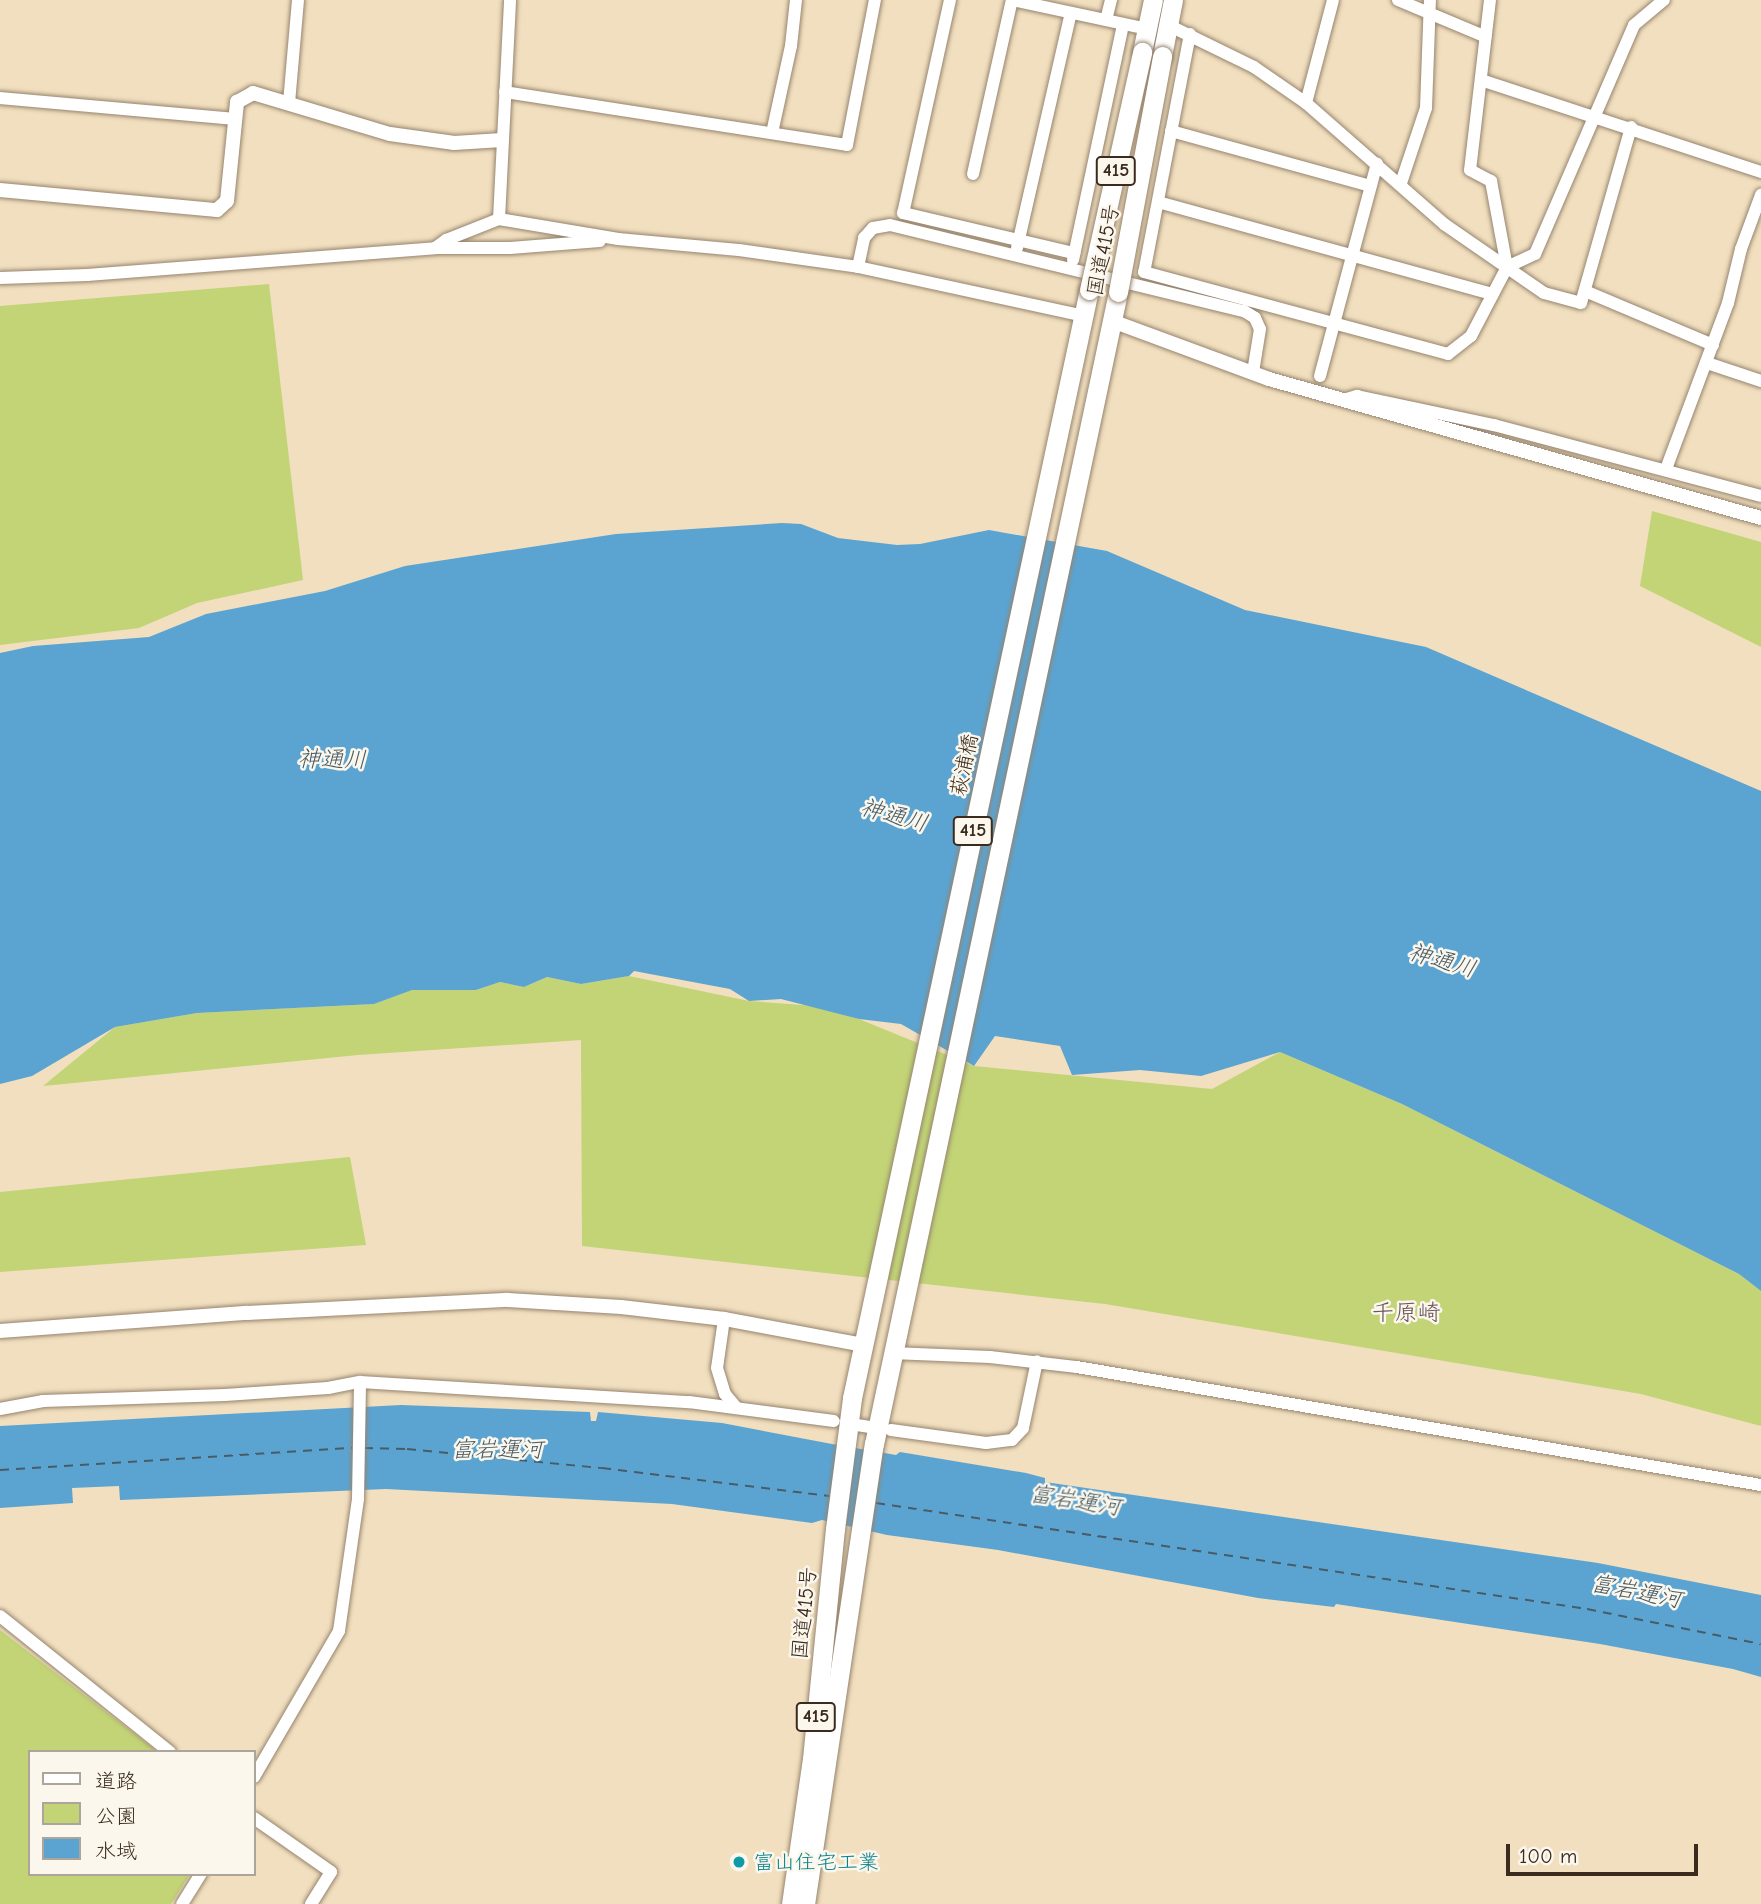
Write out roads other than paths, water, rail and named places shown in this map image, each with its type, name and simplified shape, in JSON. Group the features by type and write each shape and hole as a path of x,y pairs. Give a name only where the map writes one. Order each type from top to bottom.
{"highway":[{"name":"国道415号","path":"1082,325 1153,0"},
{"name":"国道415号","path":"791,1904 812,1759 835,1529 862,1434 892,1353 1112,321 1173,0"},
{"name":"萩浦橋","path":"865,1336 1082,325"},
{"name":"国道415号","path":"805,1904 861,1533 865,1336"}],"street":[{"path":"289,103 298,0"},
{"path":"499,219 510,0"},
{"path":"772,133 792,46 796,0"},
{"path":"505,92 847,145 875,0"},
{"path":"950,0 903,212 1074,253"},
{"path":"973,174 1012,0 1065,8 1147,29"},
{"path":"1106,20 1111,0"},
{"path":"1306,103 1333,0"},
{"path":"1398,0 1429,6 1486,37"},
{"path":"1144,272 1448,354 1471,336 1507,267 1492,181 1470,170 1490,0"},
{"path":"1507,267 1535,254 1597,116 1634,25 1664,0"},
{"path":"1401,183 1426,108 1429,6"},
{"path":"1015,255 1065,8"},
{"path":"1071,269 1123,24"},
{"path":"1168,25 1254,67 1306,103 1401,183 1444,224 1544,293 1581,303 1631,128"},
{"path":"1142,286 1190,34"},
{"path":"1481,80 1761,172"},
{"path":"0,190 218,210 227,201 237,102 253,93 390,134 454,143 502,140"},
{"path":"0,98 235,120"},
{"path":"1171,131 1371,186"},
{"path":"1320,376 1377,163"},
{"path":"1666,469 1707,363 1761,195"},
{"path":"1158,202 1353,253 1493,294"},
{"path":"435,248 446,240 499,219 618,239 739,250 858,267 1082,325"},
{"path":"858,267 864,238 873,228 890,225 1244,311 1255,318 1260,329 1253,372"},
{"path":"0,278 101,274 435,248 510,248 618,239"},
{"path":"1584,291 1713,345"},
{"path":"1112,321 1342,401 1761,518"},
{"path":"1707,363 1761,381"},
{"path":"1342,401 1357,396 1494,425 1761,496"},
{"path":"0,1331 220,1315 508,1300 621,1307 865,1336"},
{"path":"724,1319 717,1368 725,1394 736,1407"},
{"path":"892,1353 1037,1361 1250,1395 1761,1485"},
{"path":"891,1430 986,1443 1012,1440 1023,1428 1037,1361"},
{"path":"256,1774 339,1631 358,1499 360,1382"},
{"path":"0,1409 43,1401 225,1395 328,1388 360,1382 736,1407 834,1421"},
{"path":"0,1616 168,1750"},
{"path":"256,1819 331,1872 311,1904"},
{"path":"182,1904 200,1876"}],"water":[{"name":"神通川","path":"801,524 838,538 897,545 920,544 989,530 1107,551 1245,610 1426,647 1761,791 1761,1291 1739,1274 1402,1104 1280,1052 1201,1076 1140,1070 1072,1075 1060,1046 995,1036 974,1066 901,1024 859,1019 781,999 749,1001 730,989 634,971 629,976 581,984 547,977 524,987 500,982 476,990 412,990 374,1004 197,1013 115,1027 32,1076 0,1084 0,653 33,646 149,637 206,614 325,591 405,566 616,534"},
{"name":"富岩運河","path":"401,1405 590,1412 591,1421 596,1421 598,1412 722,1423 896,1455 900,1452 1026,1473 1045,1478 1045,1482 1598,1563 1761,1595 1761,1677 1733,1669 1600,1644 1336,1604 1334,1607 1258,1598 998,1550 887,1535 822,1520 812,1523 672,1504 386,1489 120,1500 119,1486 72,1488 73,1503 0,1508 0,1426"}],"place":[{"name":"富山住宅工業","path":"739,1862"}],"district":[{"name":"千原崎","path":"1406,1313"}]}
